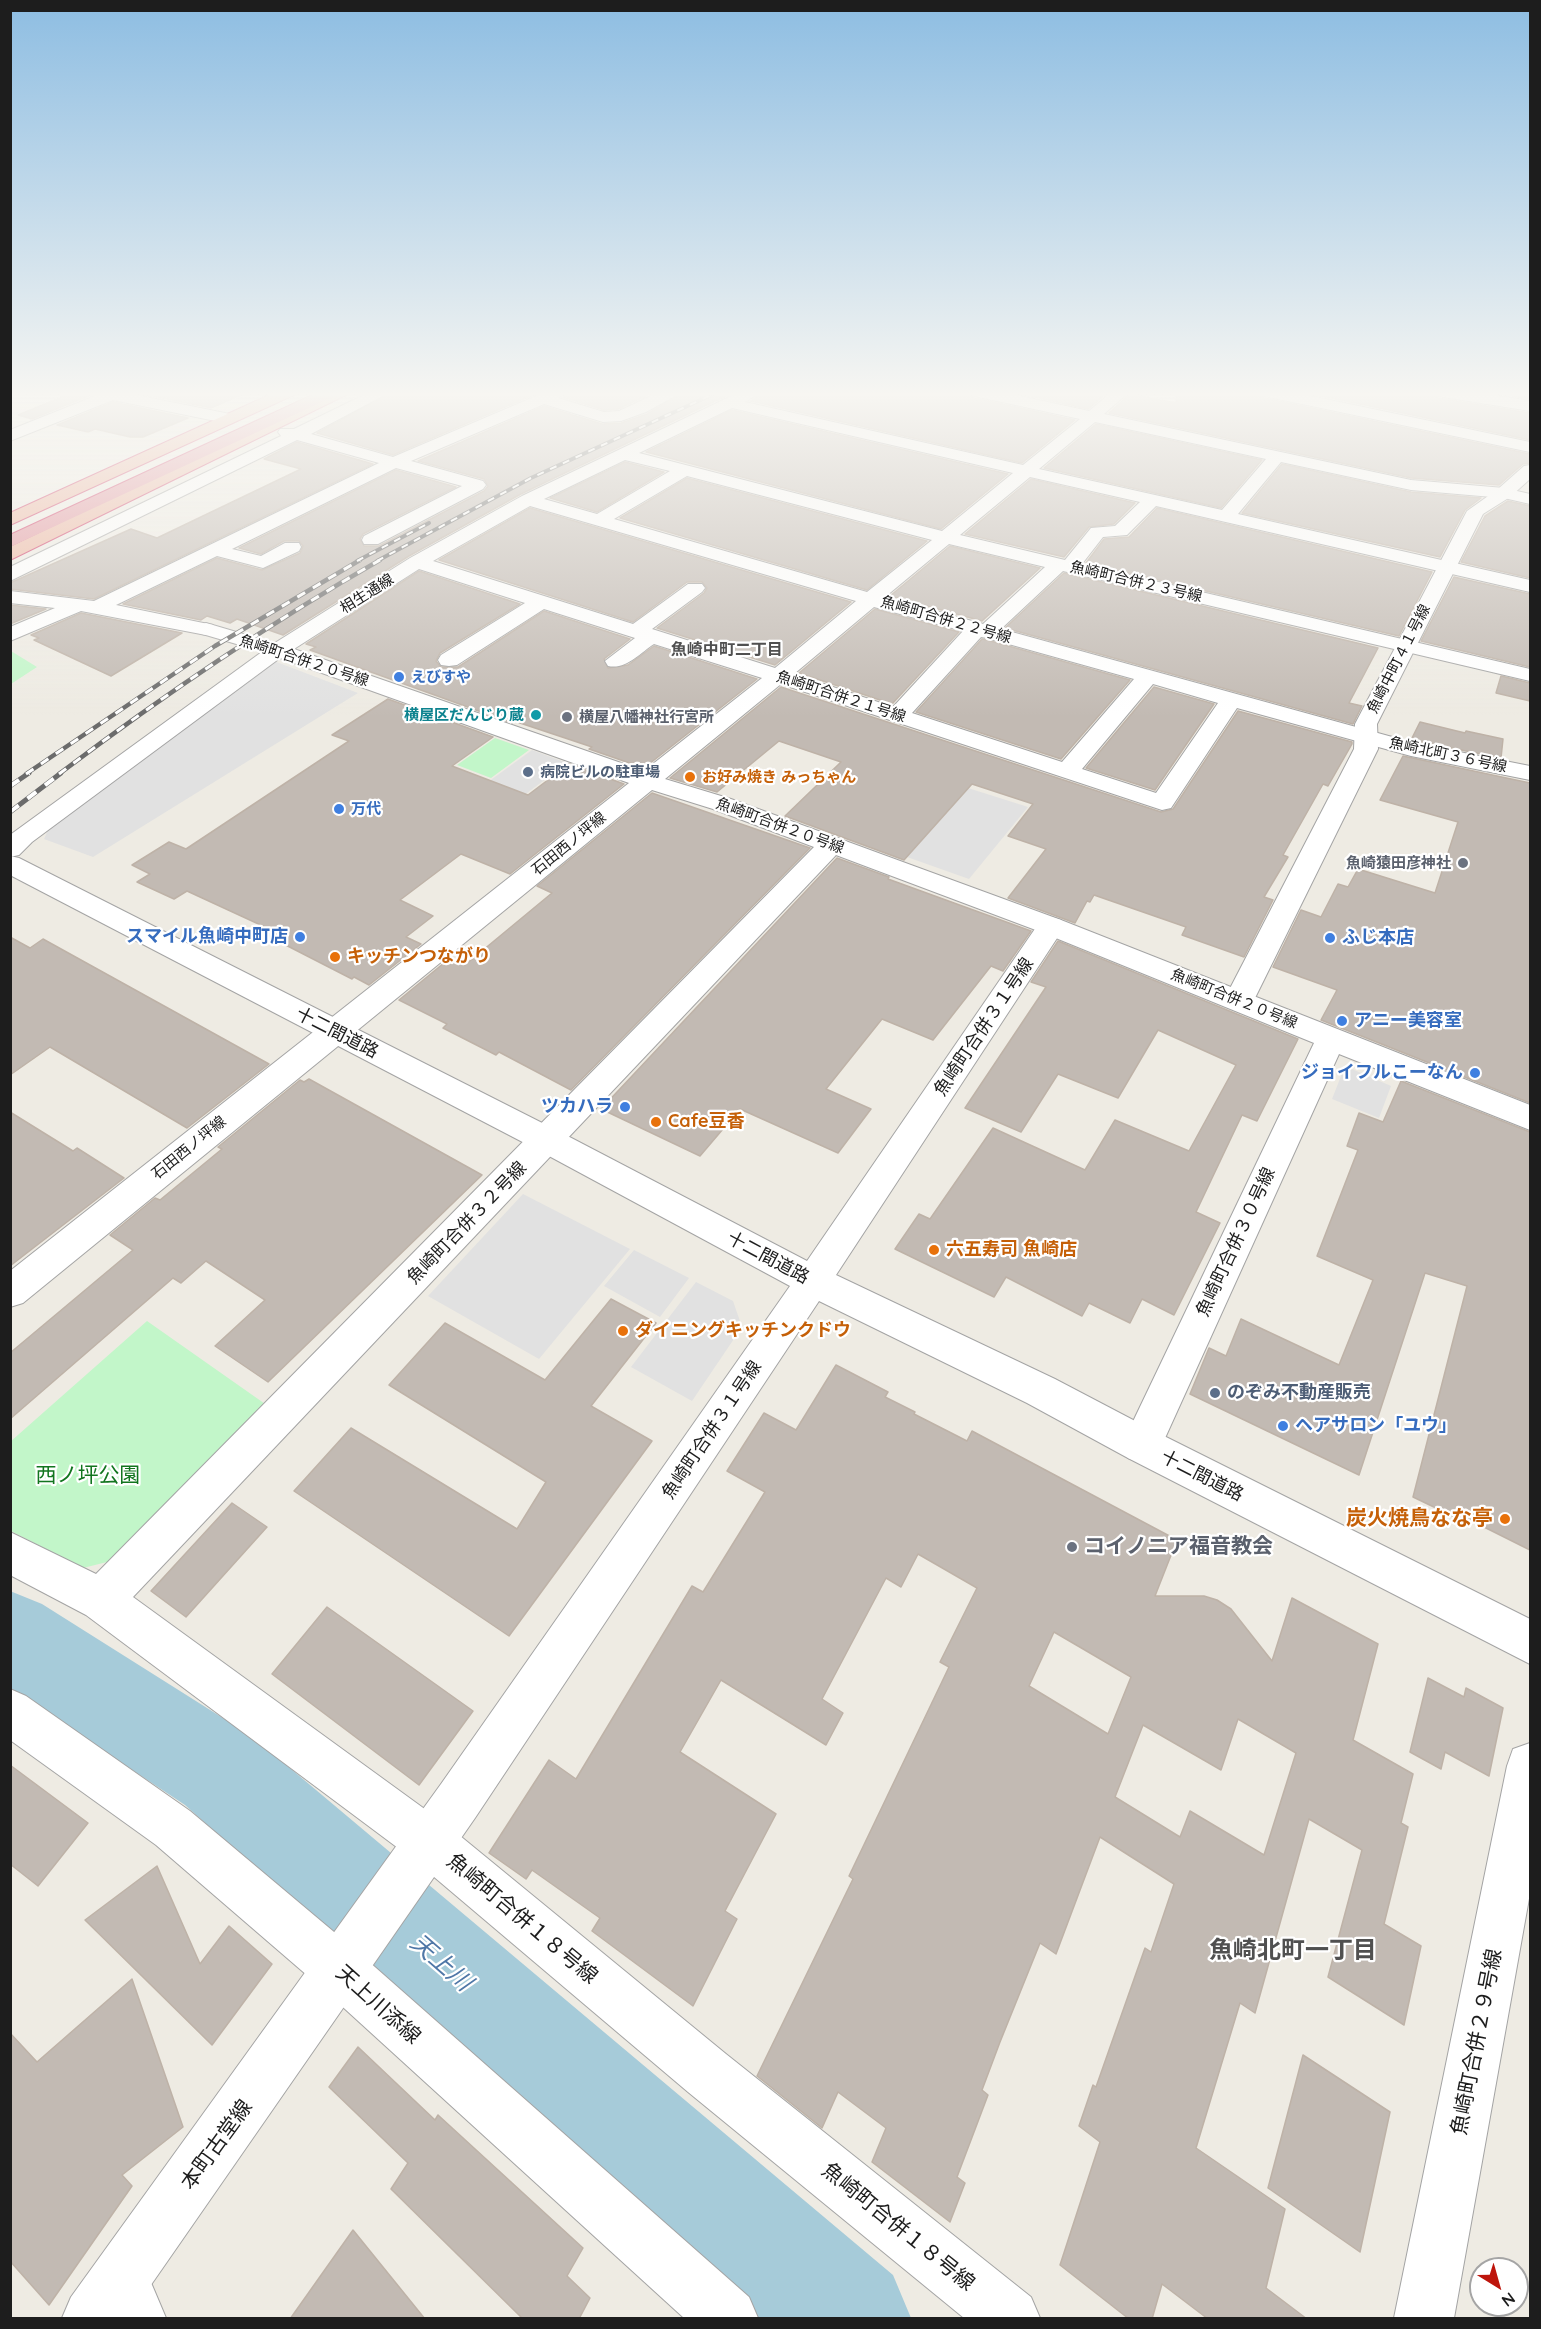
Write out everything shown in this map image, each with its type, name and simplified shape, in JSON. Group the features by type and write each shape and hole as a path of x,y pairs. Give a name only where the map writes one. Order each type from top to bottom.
{"highway":[{"path":"10,520 54,500"},
{"path":"10,526 67,500"},
{"path":"10,542 101,500"},
{"path":"10,554 123,500"}],"street":[{"path":"10,575 164,500"},
{"path":"10,635 87,606 215,550 318,500"},
{"path":"371,540 449,500"},
{"name":"魚崎町合併２２号線","path":"528,500 869,599 1365,736"},
{"name":"相生通線","path":"10,849 23,837 277,650 417,562 528,500"},
{"path":"600,520 635,500"},
{"name":"魚崎町合併２３号線","path":"799,500 947,538 1406,644 1530,675"},
{"name":"石田西ノ坪線","path":"10,1292 648,781 993,500"},
{"path":"897,716 981,630 1064,565 1098,532 1120,531 1152,500 1530,586"},
{"path":"1226,517 1240,500"},
{"name":"魚崎中町４１号線","path":"1239,1000 1366,749 1366,724 1406,644 1476,511 1494,500"},
{"path":"538,520 558,508"},
{"path":"215,550 263,562 292,548"},
{"path":"447,571 467,560"},
{"name":"魚崎町合併２１号線","path":"417,562 778,676 1162,803 1232,700"},
{"path":"616,661 695,588"},
{"name":"魚崎町合併２０号線","path":"10,597 87,606 207,629 277,650 648,781 722,804 1239,1000 1530,1118"},
{"path":"449,660 542,601"},
{"path":"1066,772 1146,677"},
{"name":"魚崎北町３６号線","path":"1365,736 1434,754 1530,773"},
{"name":"魚崎町合併３２号線","path":"101,1600 831,845"},
{"name":"十二間道路","path":"10,864 547,1140 813,1281 1041,1391 1142,1445 1530,1642"},
{"name":"魚崎町合併３１号線","path":"347,1963 425,1852 1051,927"},
{"name":"魚崎町合併３０号線","path":"1142,1445 1331,1039"},
{"name":"魚崎町合併１８号線","path":"10,1552 101,1600 707,2073 1010,2319"},
{"name":"天上川添線","path":"10,1712 173,1828 347,1963 728,2319"},
{"name":"魚崎町合併２９号線","path":"1424,2319 1530,1766"},
{"name":"本町古堂線","path":"116,2306 347,1963"}],"green space":[{"path":"11,651 37,667 10,684"},
{"path":"495,738 529,750 491,778 457,765"},
{"name":"西ノ坪公園","path":"147,1321 268,1406 111,1561 83,1568 11,1531 10,1442"}],"shaded area":[{"path":"274,661 358,693 93,857 44,839 49,828"},
{"name":"病院ビルの駐車場","path":"532,750 567,763 523,796 488,782"},
{"path":"968,788 1028,807 969,879 907,857"},
{"path":"1345,1066 1391,1086 1379,1118 1332,1099"},
{"path":"523,1194 630,1249 539,1359 428,1296"},
{"path":"634,1250 689,1278 660,1317 604,1286"},
{"path":"696,1282 733,1301 742,1327 692,1401 631,1367"}],"building":[{"path":"237,500 299,500 94,599 10,589 10,583 131,529 157,538"},
{"path":"336,500 431,500 363,534 360,539 364,546 379,546 467,500 511,500 409,556 283,635 237,619 230,623 207,616 201,620 123,604 217,558 262,570 300,553 303,546 299,541 284,541 261,554 239,548"},
{"path":"556,500 618,500 597,512"},
{"path":"651,500 770,500 927,541 867,590 620,518"},
{"path":"829,500 977,500 941,529"},
{"path":"1006,500 1121,500 1135,503 1114,524 1089,527 1064,557 965,534"},
{"path":"1184,500 1228,500 1221,508"},
{"path":"1253,500 1479,500 1465,510 1440,557 1242,513"},
{"path":"1508,501 1530,506 1530,578 1461,562 1485,516"},
{"path":"530,508 851,602 775,665 657,628 704,593 707,588 702,582 687,582 633,622 439,560"},
{"path":"1157,508 1432,572 1399,636 1086,563 1104,539 1129,537"},
{"path":"950,546 1040,568 982,621 890,596"},
{"path":"419,571 520,604 440,653 436,661 441,667 458,667 544,611 630,639 604,659 608,668 628,665 654,646 757,679 644,768 589,749 592,747 514,721 512,723 310,650 316,647 306,644"},
{"path":"1064,573 1378,648 1349,703 1362,706 1353,724 1005,628"},
{"path":"1454,577 1530,594 1530,667 1421,641"},
{"path":"10,605 46,609 10,624"},
{"path":"875,609 959,632 892,704 799,673"},
{"path":"81,613 182,633 111,676 34,640 39,638 31,635"},
{"path":"982,639 1130,680 1061,759 916,712"},
{"path":"1501,676 1530,683 1530,701 1496,693"},
{"path":"781,687 1161,812 1173,809 1238,711 1352,742 1352,744 1328,786 1323,784 1283,855 1288,857 1264,897 1273,900 1244,957 1182,935 1186,927 1094,895 1090,902 1087,901 1075,923 1008,898 1046,849 1008,836 1033,804 972,784 904,860 785,816 841,762 779,741 717,792 670,778"},
{"path":"1154,687 1214,704 1155,790 1086,768"},
{"path":"388,699 493,737 452,766 528,795 569,764 624,784 510,874 461,854 400,900 433,916 406,937 421,944 369,985 354,977 352,979 272,938 278,933 187,891 174,899 137,882 150,874 132,865 169,842 186,849 349,741 332,735"},
{"path":"1420,722 1503,739 1501,758 1411,740"},
{"path":"1403,756 1530,783 1530,1103 1321,1020 1337,990 1273,967 1301,910 1321,917 1338,884 1348,887 1358,869 1435,893 1458,822 1380,800"},
{"path":"652,793 810,848 571,1090 499,1052 496,1055 443,1028 447,1024 399,1000 450,958 465,965 552,893 537,886"},
{"path":"837,858 1031,931 1003,971 991,966 933,1040 882,1019 826,1089 871,1109 838,1153 740,1109 700,1156 601,1109"},
{"path":"10,937 30,948 43,939 269,1064 187,1128 50,1047 10,1075"},
{"path":"1058,941 1298,1039 1257,1121 1242,1115 1196,1212 1220,1223 1174,1315 1142,1299 1130,1323 1089,1303 1082,1316 1006,1277 994,1297 895,1249 919,1214 930,1219 993,1128 1085,1170 1115,1120 1189,1151 1236,1065 1158,1030 1118,1098 1058,1074 1021,1132 965,1108 1046,987 1031,982"},
{"path":"309,1079 482,1175 268,1382 215,1346 265,1300 206,1261 181,1283 173,1278 10,1419 10,1353 133,1250 110,1235 155,1198 160,1200 222,1149 218,1147 300,1080 304,1082"},
{"path":"1401,1081 1530,1132 1530,1550 1462,1516 1461,1520 1413,1497 1467,1286 1425,1273 1359,1475 1190,1394 1209,1348 1226,1356 1241,1319 1339,1365 1373,1280 1317,1256 1358,1150 1347,1146 1359,1113 1383,1122"},
{"path":"10,1112 73,1151 77,1148 124,1178 10,1266"},
{"path":"611,1299 656,1323 591,1406 652,1441 509,1636 294,1491 351,1428 517,1529 546,1482 389,1385 445,1323 545,1380"},
{"path":"836,1365 888,1392 885,1397 915,1412 914,1414 967,1441 972,1431 1177,1540 1155,1596 1204,1596 1217,1600 1231,1609 1272,1661 1292,1598 1378,1644 1353,1740 1413,1774 1401,1823 1408,1827 1384,1924 1421,1946 1404,2025 1328,1977 1362,1850 1309,1819 1255,2013 1240,2003 1196,2148 1285,2209 1266,2288 1307,2319 1208,2319 1162,2284 1152,2319 1129,2319 1060,2265 1100,2142 1079,2126 1093,2085 1096,2087 1145,1948 1151,1952 1174,1884 1100,1837 1056,1954 1040,1943 1000,2042 982,2090 988,2095 957,2177 965,2183 950,2222 872,2162 886,2128 838,2092 822,2128 757,2076 853,1879 849,1876 949,1667 940,1662 977,1588 918,1554 901,1587 886,1578 822,1699 843,1713 826,1745 721,1680 680,1752 776,1814 725,1911 737,1919 693,2006 592,1931 600,1918 532,1870 526,1879 489,1853 549,1760 576,1779 692,1586 703,1592 765,1492 727,1471 764,1413 796,1430","holes":["1054,1632 1131,1677 1108,1734 1029,1686","1238,1719 1296,1753 1264,1855 1190,1811 1180,1837 1115,1797 1143,1725 1221,1770"]},
{"path":"232,1503 267,1527 186,1617 151,1591"},
{"path":"327,1607 473,1711 419,1785 272,1674"},
{"path":"1428,1678 1464,1697 1466,1688 1503,1708 1489,1776 1445,1752 1441,1769 1410,1752"},
{"path":"10,1765 88,1823 38,1886 10,1864"},
{"path":"157,1866 200,1964 229,1926 272,1964 212,2045 85,1920"},
{"path":"132,1979 183,2127 122,2175 132,2186 49,2305 10,2261 10,2033 37,2062"},
{"path":"358,2047 435,2120 438,2115 583,2248 567,2276 590,2298 579,2319 523,2319 391,2189 408,2163 329,2087"},
{"path":"1303,2055 1390,2112 1360,2252 1268,2188"},
{"path":"353,2230 425,2319 290,2319"}],"waterway":[{"name":"天上川","path":"10,1636 219,1771 850,2318"}],"railway":[{"path":"377,561 491,500"},
{"path":"357,561 429,523"},
{"path":"26,774 215,646 360,560"},
{"path":"59,774 216,662 338,584 380,560"},
{"path":"10,786 29,773"},
{"path":"10,812 61,773"}],"place":[{"name":"えびすや","path":"399,677"},
{"name":"横屋区だんじり蔵","path":"536,715"},
{"name":"横屋八幡神社行宮所","path":"567,717"},
{"name":"病院ビルの駐車場","path":"528,772"},
{"name":"お好み焼き みっちゃん","path":"690,777"},
{"name":"万代","path":"339,809"},
{"name":"魚崎猿田彦神社","path":"1463,863"},
{"name":"スマイル魚崎中町店","path":"300,937"},
{"name":"ふじ本店","path":"1330,938"},
{"name":"キッチンつながり","path":"335,957"},
{"name":"アニー美容室","path":"1342,1021"},
{"name":"ジョイフルこーなん","path":"1475,1073"},
{"name":"ツカハラ","path":"625,1107"},
{"name":"Cafe豆香","path":"656,1122"},
{"name":"六五寿司 魚崎店","path":"934,1250"},
{"name":"ダイニングキッチンクドウ","path":"623,1331"},
{"name":"のぞみ不動産販売","path":"1215,1393"},
{"name":"ヘアサロン「ユウ」","path":"1283,1426"},
{"name":"炭火焼鳥なな亭","path":"1505,1519"},
{"name":"コイノニア福音教会","path":"1072,1547"}],"district":[{"name":"魚崎中町二丁目","path":"727,650"},
{"name":"魚崎北町一丁目","path":"1293,1951"}]}
